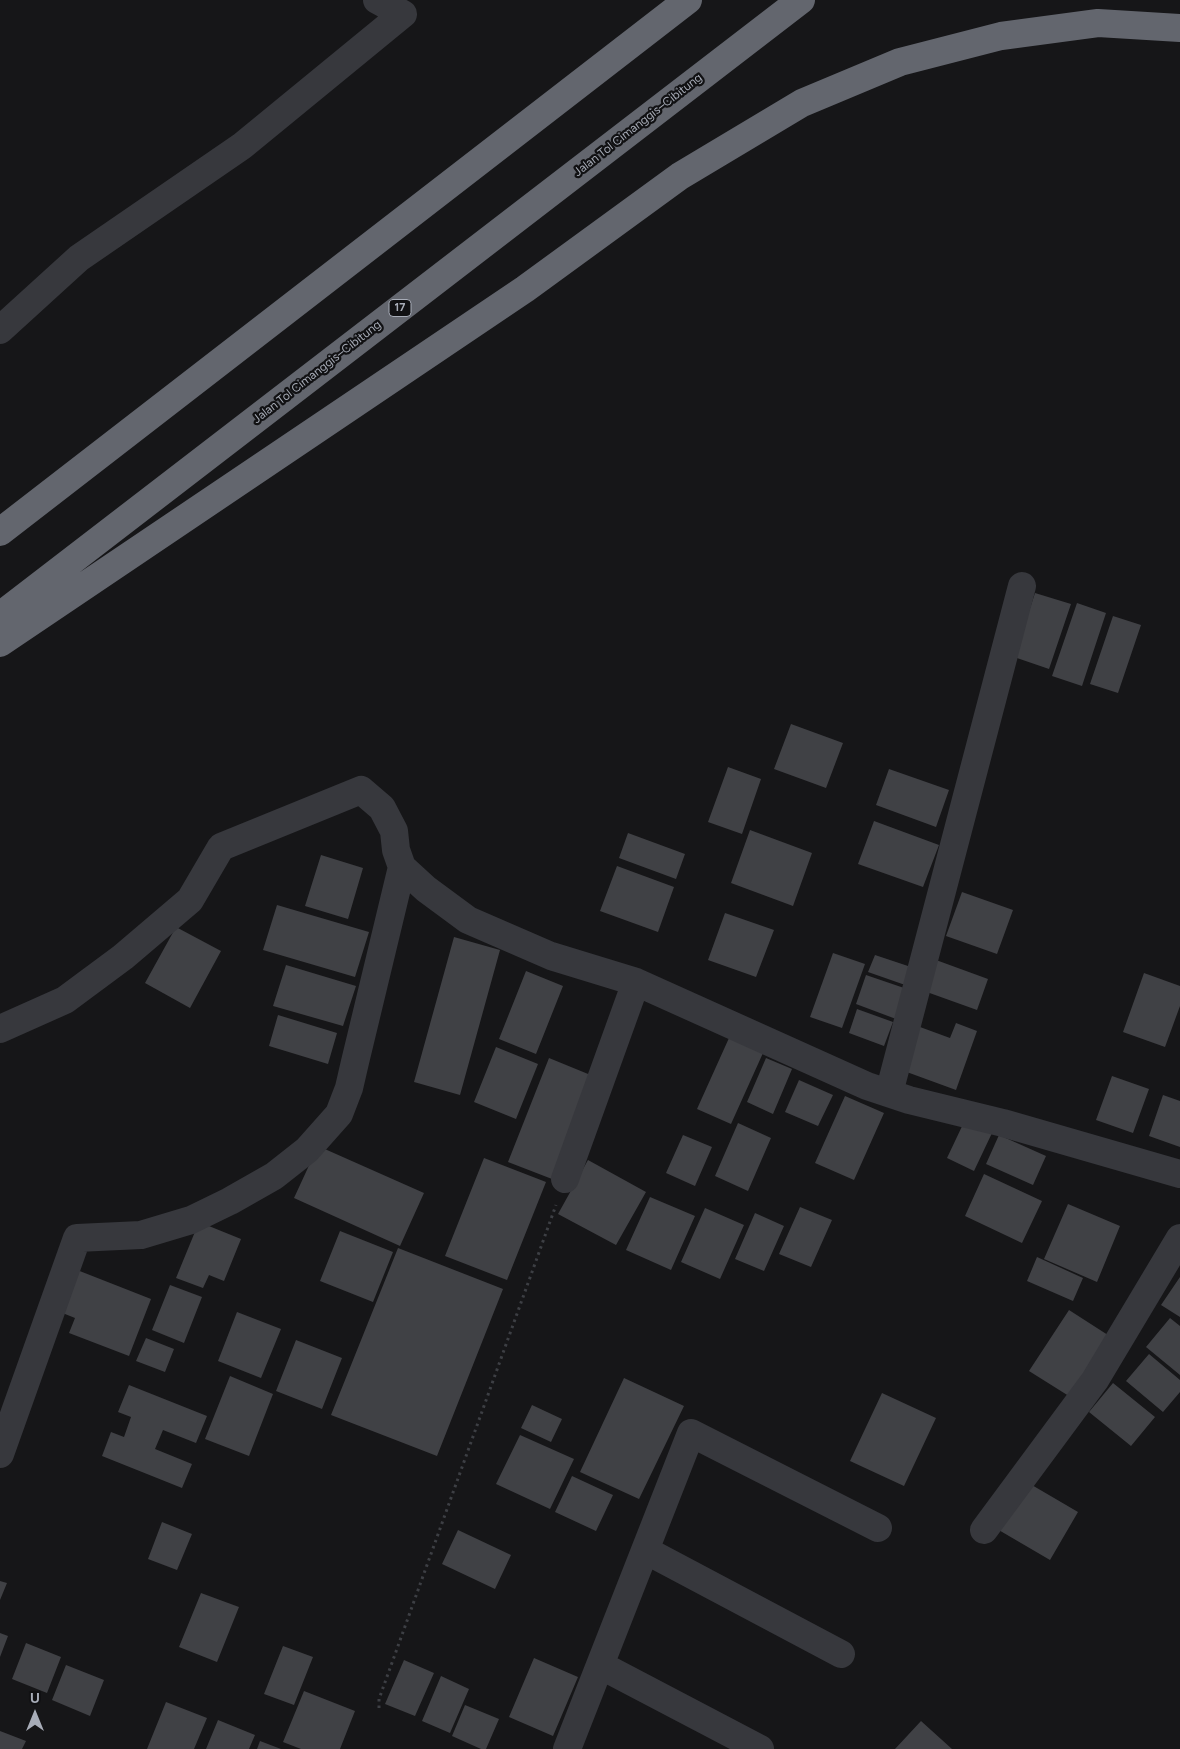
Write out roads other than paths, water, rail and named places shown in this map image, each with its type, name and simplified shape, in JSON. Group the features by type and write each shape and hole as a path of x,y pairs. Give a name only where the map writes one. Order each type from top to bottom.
{"highway":[{"path":"0,532 688,0"},
{"name":"Jalan Tol Cimanggis–Cibitung","path":"0,616 800,0"},
{"path":"0,642 525,289 680,176 802,103 900,62 1001,36 1098,23 1180,28"}],"street":[{"path":"0,330 79,258 242,146 403,14 377,0"},
{"path":"889,1093 1022,586"},
{"path":"0,1029 65,1000 123,957 190,900 222,847 361,790 382,808 394,831 396,850 402,867 426,889 468,920 551,956 636,982 867,1086 909,1100 1003,1123 1180,1174"},
{"path":"0,1454 77,1238 141,1235 191,1220 274,1176 307,1150 339,1114 349,1088 402,867"},
{"path":"565,1179 636,982"},
{"path":"984,1530 1095,1380 1180,1238"},
{"path":"567,1749 691,1433 878,1528"},
{"path":"645,1550 841,1654"},
{"path":"600,1665 760,1749"}]}
